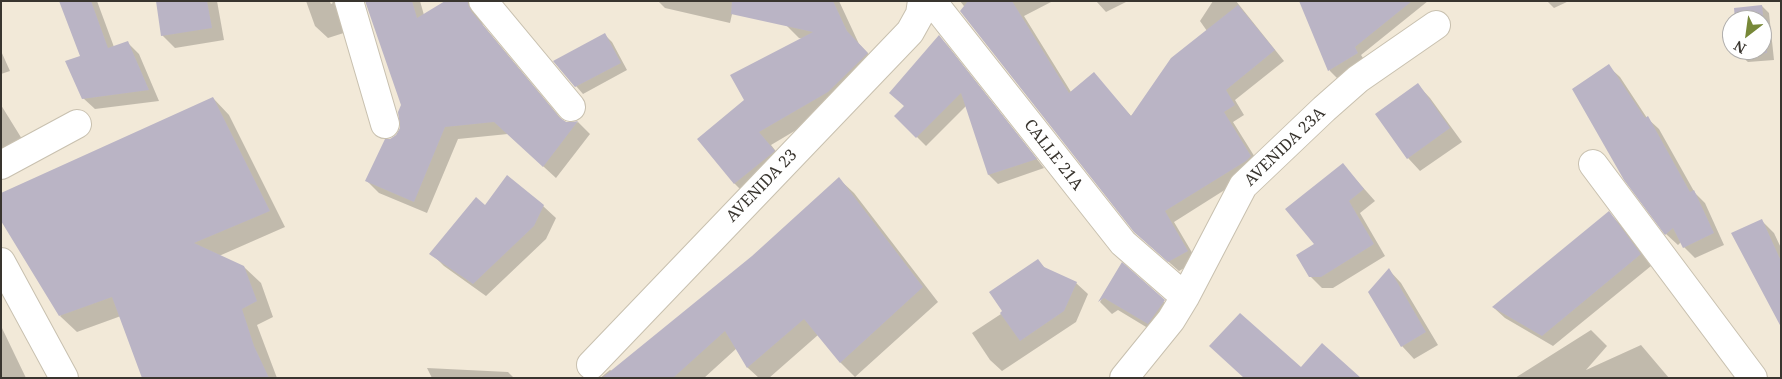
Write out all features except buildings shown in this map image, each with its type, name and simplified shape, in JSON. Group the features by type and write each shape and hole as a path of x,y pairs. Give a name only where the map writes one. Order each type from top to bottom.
{"street":[{"path":"349,1 385,124"},
{"path":"483,1 571,107"},
{"name":"AVENIDA 23","path":"592,365 910,32 920,14 922,1"},
{"name":"CALLE 21A","path":"932,1 1123,243 1185,297"},
{"name":"AVENIDA 23A","path":"1124,378 1171,320 1243,186 1358,79 1436,25"},
{"path":"1,166 77,124"},
{"path":"1593,164 1753,378"},
{"path":"1,262 64,378"}]}
